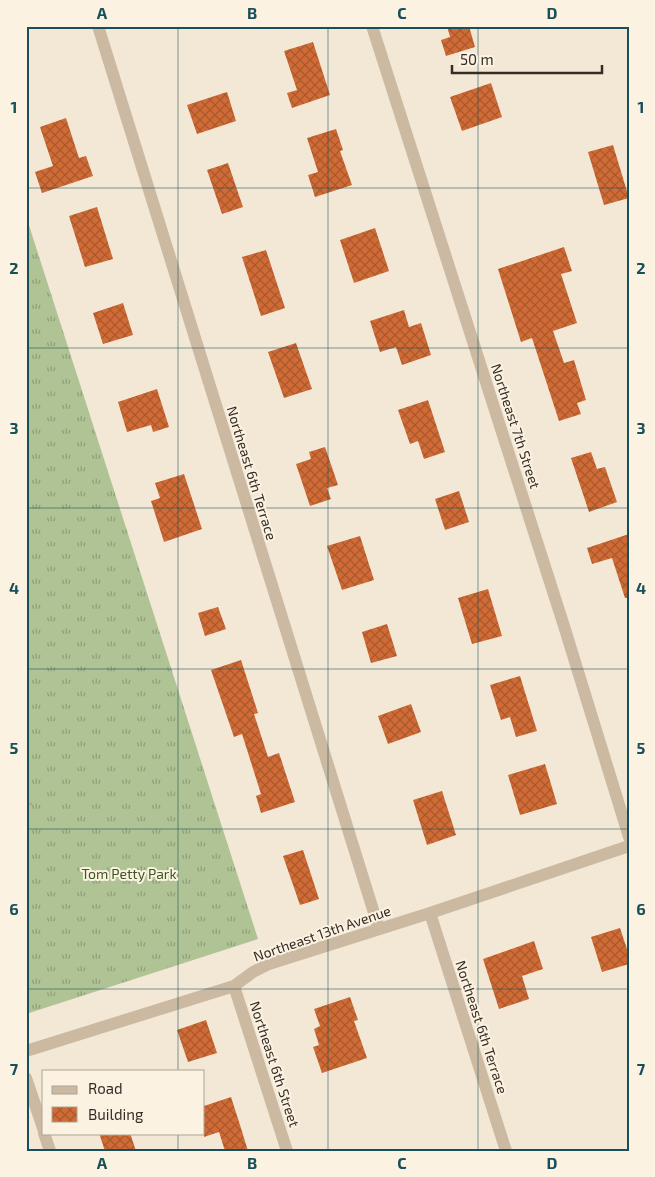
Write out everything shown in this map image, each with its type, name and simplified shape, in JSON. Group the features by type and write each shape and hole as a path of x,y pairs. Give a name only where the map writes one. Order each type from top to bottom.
{"street":[{"name":"Northeast 6th Terrace","path":"98,26 379,929"},
{"name":"Northeast 7th Street","path":"372,26 564,626 629,836"},
{"name":"Northeast 13th Avenue","path":"26,1050 234,986 253,972 270,964 430,913 629,846"},
{"name":"Northeast 6th Terrace","path":"430,913 506,1151"},
{"name":"Northeast 6th Street","path":"234,986 287,1151"},
{"path":"26,1078 42,1126"},
{"path":"45,1134 50,1151"}],"path":[{"path":"26,808 32,803"}],"green space":[{"name":"Tom Petty Park","path":"26,216 258,939 26,1014"}],"building":[{"path":"447,26 469,26 475,47 446,56 441,40 450,37"},
{"path":"313,42 330,95 292,108 287,93 297,90 284,51"},
{"path":"491,83 502,117 462,131 450,97"},
{"path":"227,92 236,121 197,134 187,105"},
{"path":"66,118 79,158 86,156 93,176 42,193 35,172 53,166 40,127"},
{"path":"336,129 343,150 340,151 352,185 315,197 308,175 318,172 307,138"},
{"path":"613,145 629,198 604,205 588,152"},
{"path":"228,163 243,207 222,214 207,170"},
{"path":"97,207 113,259 85,267 69,216"},
{"path":"375,228 389,271 354,283 340,240"},
{"path":"564,247 572,271 561,274 577,323 553,331 564,363 574,360 586,400 577,403 581,414 559,421 532,338 521,342 498,269"},
{"path":"266,250 285,308 261,316 242,257"},
{"path":"123,303 133,335 103,344 93,313"},
{"path":"404,310 409,327 421,323 431,355 402,365 396,347 380,352 370,321"},
{"path":"296,343 312,389 284,398 268,352"},
{"path":"157,389 169,427 153,432 151,425 127,432 118,402"},
{"path":"428,400 445,452 424,459 418,441 410,444 398,410"},
{"path":"325,447 338,485 327,488 331,499 310,506 296,464 311,459 309,452"},
{"path":"591,452 597,469 605,467 617,502 589,512 571,458"},
{"path":"184,474 202,529 164,542 151,501 160,498 155,483"},
{"path":"459,491 469,522 445,530 435,499"},
{"path":"629,534 629,598 625,598 612,558 592,564 587,548"},
{"path":"360,536 374,580 342,590 327,546"},
{"path":"488,589 502,636 472,644 458,598"},
{"path":"218,607 226,629 205,636 198,613"},
{"path":"387,624 397,656 371,663 362,632"},
{"path":"241,660 258,713 254,714 268,757 279,753 295,802 261,813 256,796 261,794 242,734 234,737 211,670"},
{"path":"520,676 537,731 516,737 510,717 501,720 490,685"},
{"path":"411,704 421,732 388,744 378,716"},
{"path":"545,764 557,804 520,815 508,775"},
{"path":"442,791 456,835 427,845 413,800"},
{"path":"303,850 319,899 300,905 283,856"},
{"path":"620,928 629,955 629,964 602,972 591,937"},
{"path":"534,941 543,969 522,976 529,999 499,1009 483,959"},
{"path":"350,997 358,1020 354,1021 367,1058 322,1073 313,1047 319,1045 314,1029 320,1026 314,1009"},
{"path":"206,1020 217,1053 188,1062 177,1030"},
{"path":"231,1097 248,1151 225,1151 219,1132 204,1137 205,1106"},
{"path":"99,1134 130,1134 136,1151 105,1151"}]}
